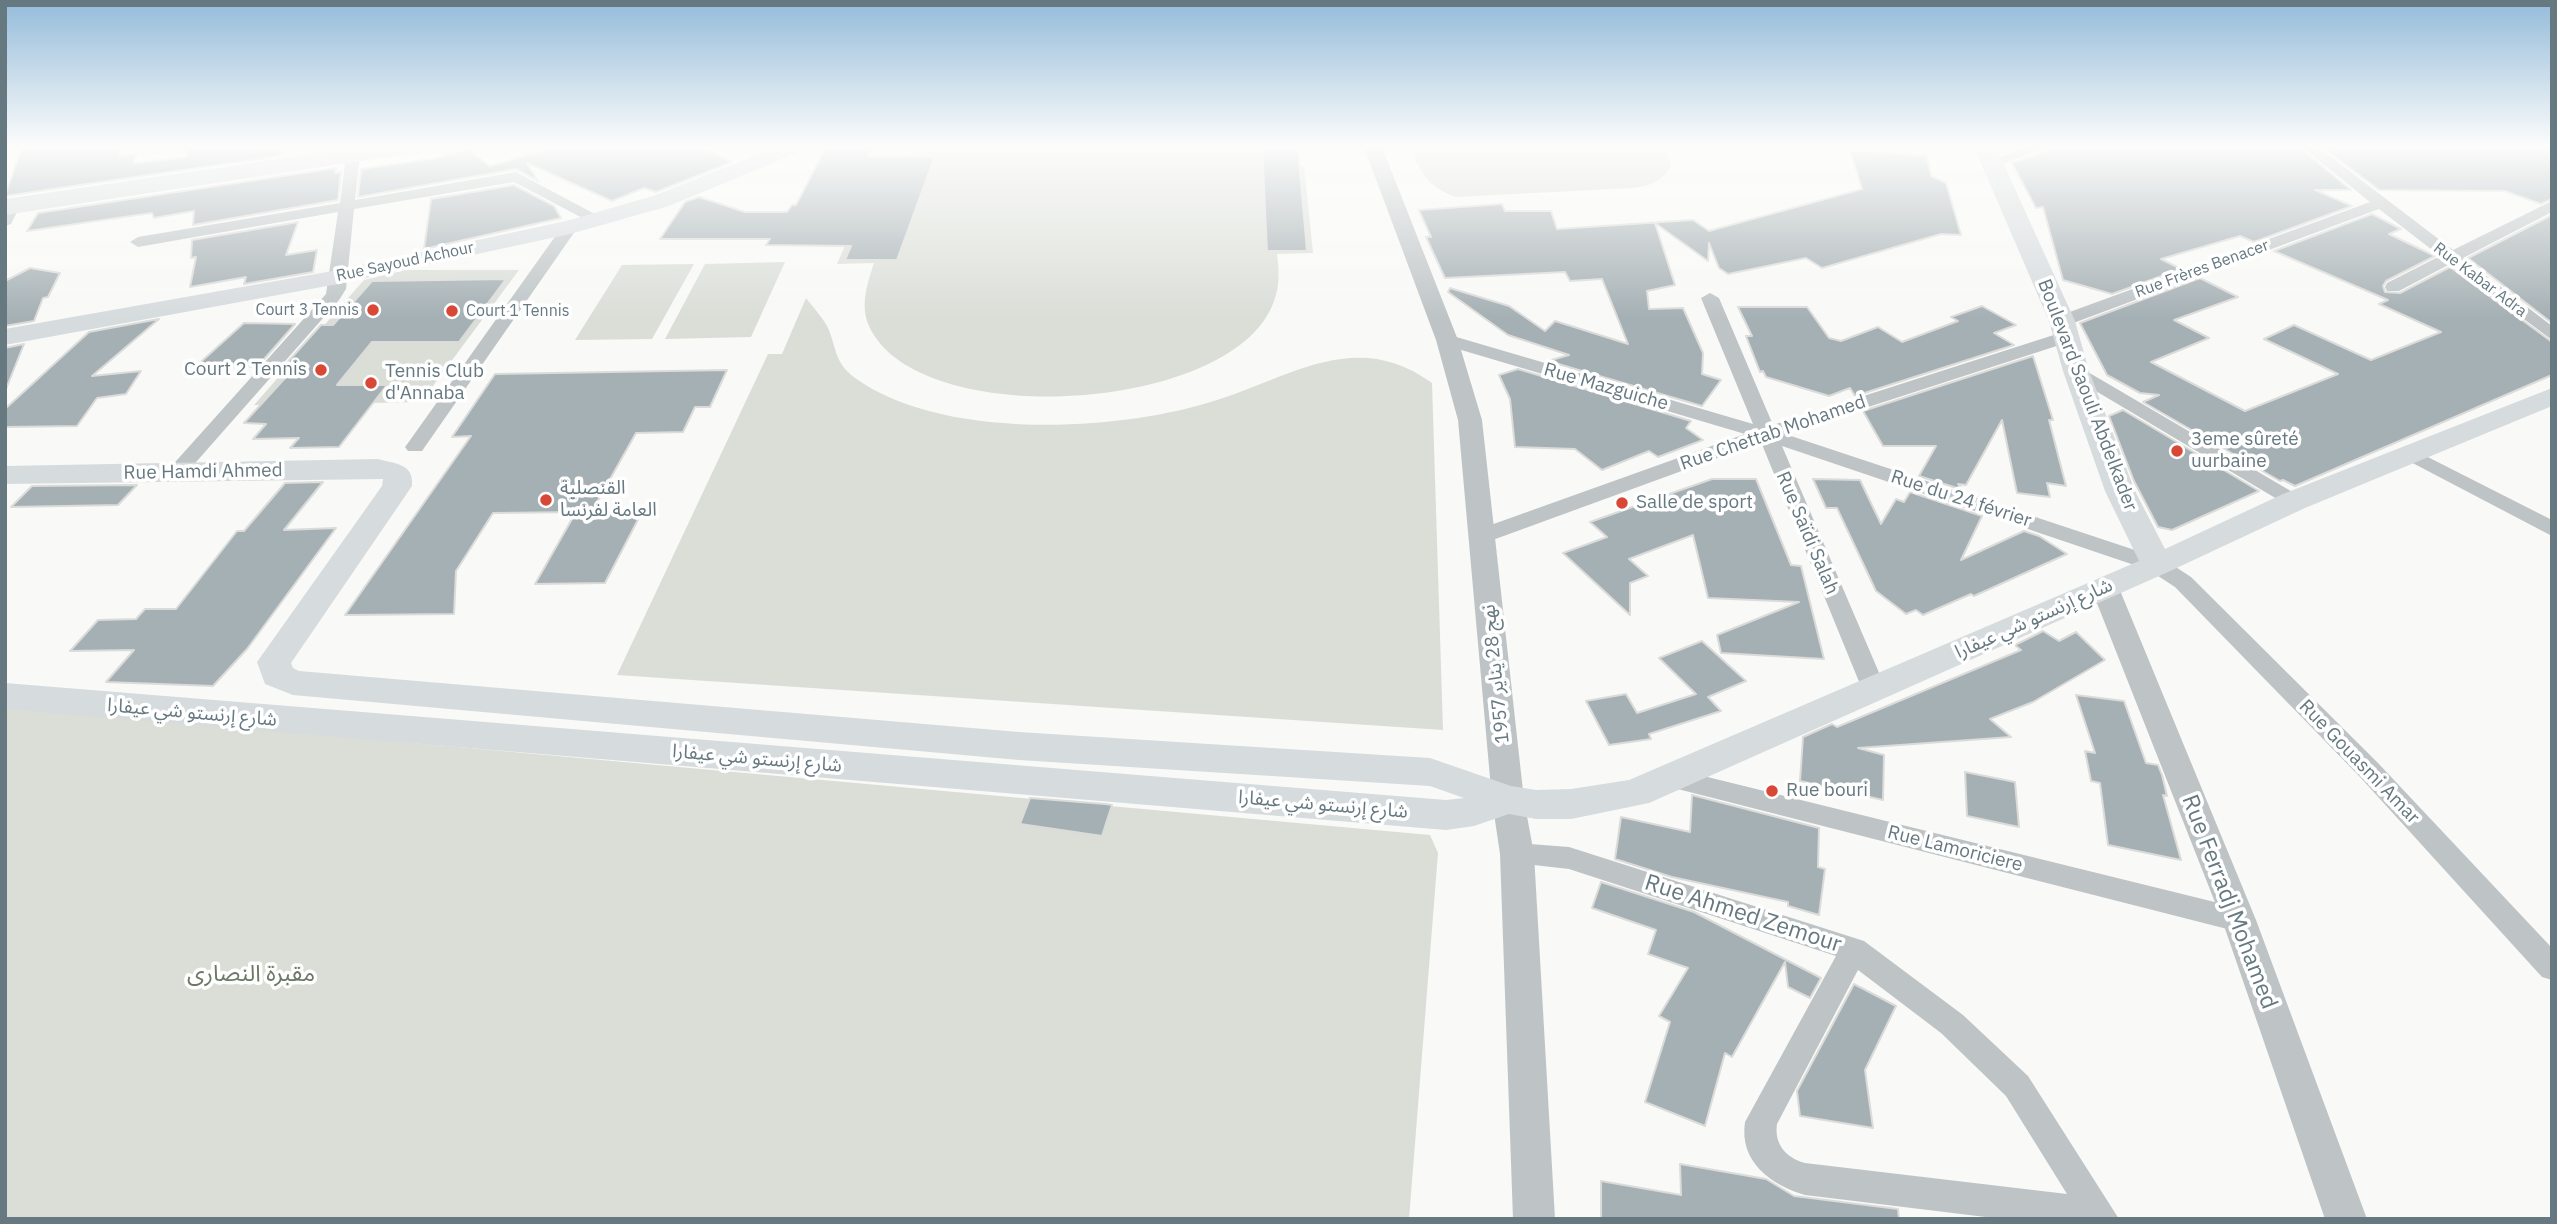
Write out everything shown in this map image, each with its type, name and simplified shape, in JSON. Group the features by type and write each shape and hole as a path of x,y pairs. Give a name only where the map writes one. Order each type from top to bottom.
{"main road":[{"path":"8,211 51,204"},
{"name":"Rue Sayoud Achour","path":"5,337 338,277 570,227 650,204"},
{"name":"Boulevard Saouli Abdelkader","path":"2009,204 2064,329 2076,372 2120,491 2157,565"},
{"name":"شارع إرنستو شي عيفارا","path":"407,461 397,486 274,662 277,675 283,679 305,685 1447,814 1474,811 1508,800 1552,804 1596,802 1636,793 2157,565 2294,500 2552,396"},
{"name":"Rue Hamdi Ahmed","path":"5,475 175,474 378,468 407,461"},
{"name":"شارع إرنستو شي عيفارا","path":"5,696 1014,763"}],"street":[{"path":"138,242 346,204"},
{"path":"175,474 328,304 337,289 347,204"},
{"path":"568,204 598,220"},
{"name":"نهج 28 يناير 1957","path":"1395,204 1447,340 1470,420 1508,800 1517,854 1534,1219"},
{"name":"Rue Frères Benacer","path":"2064,329 2378,204"},
{"name":"Rue Kabar Adra","path":"2382,204 2552,335"},
{"path":"2393,287 2552,206"},
{"path":"407,461 570,227"},
{"name":"Rue Saïdi Salah","path":"1710,298 1874,689"},
{"name":"Rue Chettab Mohamed","path":"1482,536 2064,329"},
{"name":"Rue Mazguiche","path":"1447,340 1765,434"},
{"path":"2076,372 2294,500"},
{"name":"Rue du 24 février","path":"1765,434 2157,565"},
{"path":"2410,454 2552,528"},
{"name":"Rue Gouasmi Amar","path":"2157,565 2183,582 2369,770 2552,968"},
{"name":"Rue Ferradj Mohamed","path":"2105,588 2239,920 2346,1219"},
{"name":"Rue Lamoriciere","path":"1671,778 2239,920"},
{"name":"Rue Ahmed Zemour","path":"1517,854 1569,858 1854,950 1952,1024 2017,1086 2101,1216"},
{"path":"1854,950 1761,1122 1761,1145 1771,1161 1786,1173 1805,1179 2101,1216"}],"green space":[{"path":"863,204 1308,204 1313,253 1277,254 1278,278 1274,301 1248,339 1201,367 1142,386 1075,396 1008,395 947,383 899,360 869,326 866,318 867,287 874,263 837,264"},
{"path":"785,262 751,337 665,339 705,264"},
{"path":"694,264 652,339 575,340 622,265"},
{"path":"406,270 519,270 421,402 254,405 364,280"},
{"path":"806,298 828,328 843,366 855,378 892,398 935,413 982,421 1032,425 1132,419 1217,400 1298,370 1351,358 1377,359 1404,367 1432,383 1443,730 617,675 768,354 782,354"},
{"name":"مقبرة النصارى","path":"5,706 1430,835 1438,853 1409,1219 5,1219"}],"building":[{"path":"97,204 314,204 193,225 194,211 154,218 152,213 27,231 38,213"},
{"path":"430,204 550,204 561,218 424,249"},
{"path":"684,204 721,204 745,212 787,212 792,205 917,204 897,260 845,260 851,246 766,245 770,239 660,239"},
{"path":"1265,204 1303,204 1307,251 1267,251"},
{"path":"1502,204 1505,211 1551,211 1557,229 1693,220 1709,231 1807,204 1952,204 1961,235 1941,234 1822,268 1806,258 1728,274 1719,268 1709,243 1708,261 1655,223 1675,285 1647,291 1649,309 1683,308 1703,353 1702,374 1721,380 1702,406 1548,361 1569,355 1508,335 1448,292 1450,288 1509,306 1545,331 1555,321 1628,344 1602,279 1570,281 1565,272 1445,278 1426,237 1431,237 1419,210"},
{"path":"2034,204 2352,206 2254,242 2240,236 2161,259 2181,269 2112,294 2063,280 2043,207 2036,208"},
{"path":"2372,214 2401,229 2389,234 2435,256 2386,281 2383,286 2385,292 2400,293 2450,267 2552,342 2552,375 2295,486 2280,481 2143,402 2159,395 2140,393 2107,375 2080,323 2200,278 2238,297 2174,320 2209,338 2151,362 2245,411 2338,374 2264,339 2294,325 2371,360 2441,332 2379,304 2388,300 2274,251"},
{"path":"2552,215 2552,323 2468,258"},
{"path":"298,222 286,255 317,250 313,272 244,284 246,277 190,287 196,257 191,258 192,240"},
{"path":"30,268 60,273 48,297 43,298 34,321 5,326 5,281"},
{"path":"506,279 459,342 372,342 337,385 387,385 339,447 290,448 299,438 253,439 266,424 244,423 297,365 285,365 321,325 333,325 372,281"},
{"path":"1982,306 2016,325 1994,333 2014,345 1855,396 1850,388 1829,396 1766,377 1763,371 1760,372 1746,336 1752,336 1738,307 1807,307 1829,338 1841,341 1878,327 1902,342 1958,321 1951,317"},
{"path":"159,319 92,376 141,371 126,394 97,398 77,426 5,427 5,409 89,332"},
{"path":"244,323 295,324 258,366 193,369"},
{"path":"24,344 6,389 5,389 5,348"},
{"path":"2033,356 2053,420 2049,420 2066,486 2047,483 2050,497 2017,493 2002,420 1966,485 1958,484 1963,490 1919,476 1936,446 1883,446 1863,411"},
{"path":"1518,369 1691,421 1686,428 1703,440 1658,457 1649,451 1602,470 1575,449 1515,447 1510,399 1499,375"},
{"path":"727,370 710,407 695,407 683,432 636,433 592,511 643,510 605,583 535,584 576,512 493,513 456,571 454,614 345,615 471,436 452,437 495,374"},
{"path":"2123,410 2259,491 2172,530 2158,527 2134,481 2109,416"},
{"path":"1712,479 1756,479 1791,565 1801,566 1824,659 1721,653 1717,635 1799,602 1708,598 1693,535 1629,559 1648,576 1630,583 1630,615 1563,553 1607,537 1590,522"},
{"path":"1813,479 1860,480 1881,524 1896,499 1904,502 1910,492 1982,516 1961,560 2024,531 2039,536 2067,554 1974,596 1971,594 1923,615 1916,610 1906,614 1876,591 1837,508 1826,508"},
{"path":"323,482 284,530 336,528 247,649 213,686 106,682 134,650 70,651 98,620 136,619 145,609 176,609 237,531 244,531 285,483"},
{"path":"137,485 118,505 11,507 32,486"},
{"path":"2043,631 2059,641 2076,632 2105,660 2033,702 1990,719 2011,737 1858,748 1884,755 1883,800 1800,781 1803,737 1832,724 1837,727 2021,650 2015,645"},
{"path":"1702,641 1746,681 1708,697 1721,711 1649,734 1651,739 1609,745 1586,701 1626,694 1637,713 1696,694 1659,658"},
{"path":"2076,695 2124,701 2146,763 2158,765 2162,775 2167,796 2163,795 2181,860 2108,845 2100,783 2091,781 2085,751 2095,753"},
{"path":"1965,772 2015,782 2019,827 1967,816"},
{"path":"1692,795 1819,828 1818,867 1825,869 1819,915 1788,906 1788,902 1672,877 1615,859 1621,817 1690,832"},
{"path":"1030,798 1112,805 1102,836 1020,824"},
{"path":"1601,882 1694,912 1821,978 1810,998 1788,987 1785,962 1732,1057 1725,1053 1705,1126 1645,1102 1670,1022 1659,1016 1688,968 1648,954 1656,930 1592,908"},
{"path":"1854,984 1896,1006 1865,1070 1873,1128 1800,1116 1797,1091"},
{"path":"1680,1164 1766,1179 1794,1196 1898,1209 1899,1219 1601,1219 1601,1181 1681,1195"}],"place":[{"name":"Court 3 Tennis","path":"373,310"},
{"name":"Court 1 Tennis","path":"452,311"},
{"name":"Court 2 Tennis","path":"321,370"},
{"name":"Tennis Club d'Annaba","path":"371,383"},
{"name":"3eme sûreté uurbaine","path":"2177,451"},
{"name":"القنصلية العامة لفرنسا","path":"546,500"},
{"name":"Salle de sport","path":"1622,503"},
{"name":"Rue bouri","path":"1772,791"}]}
